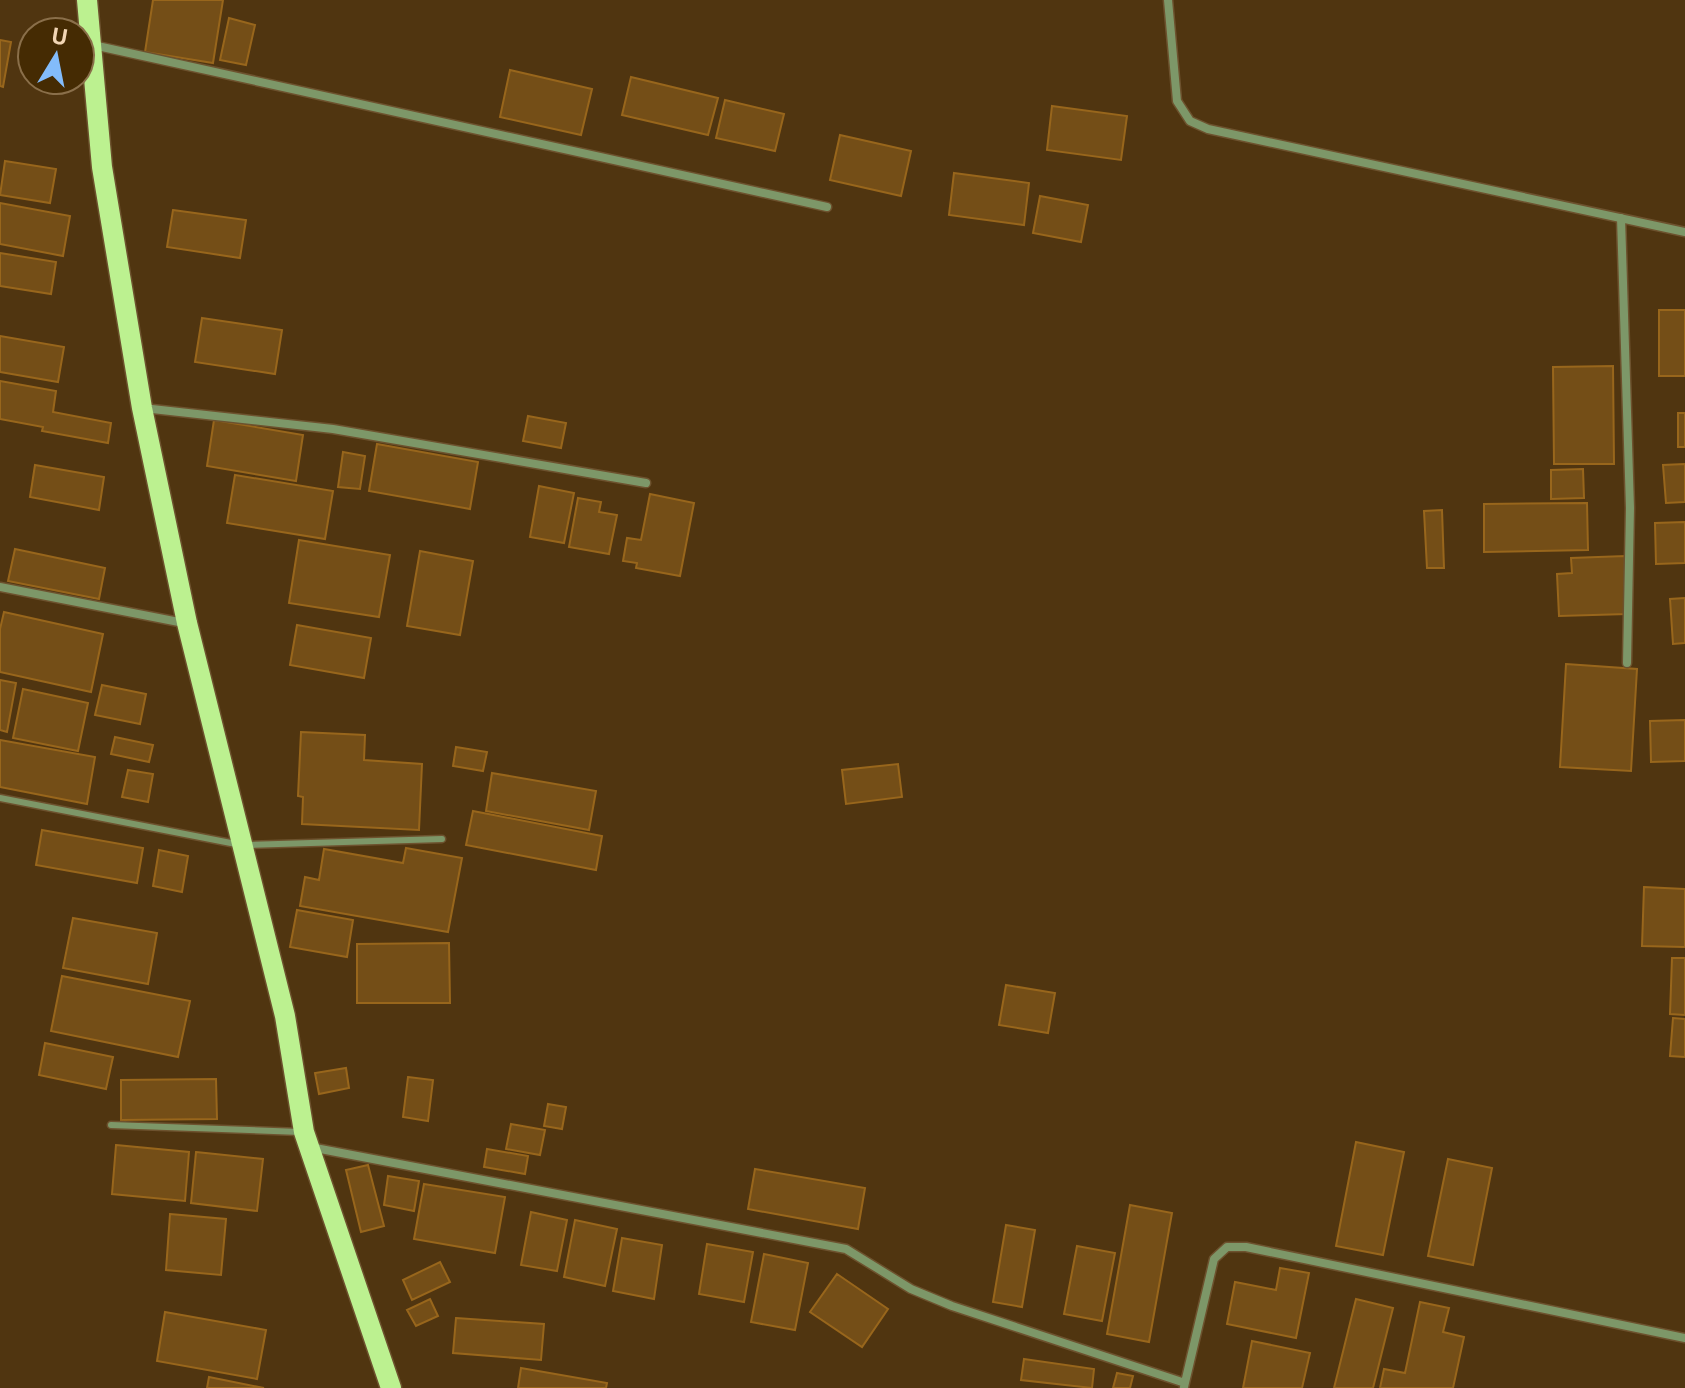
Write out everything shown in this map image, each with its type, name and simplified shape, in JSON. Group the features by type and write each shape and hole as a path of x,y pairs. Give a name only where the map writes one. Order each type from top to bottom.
{"main road":[{"path":"96,94 102,167 142,408 187,623 285,1016 306,1139 391,1388"}],"street":[{"path":"1168,0 1177,101 1190,121 1208,129 1685,232"},
{"path":"96,46 827,207"},
{"path":"1621,218 1630,508 1627,663"},
{"path":"142,408 333,429 646,483"},
{"path":"0,587 187,623"},
{"path":"306,1139 846,1249 911,1289 952,1306 1185,1385 1214,1259 1227,1247 1261,1250 1685,1338"}],"lane":[{"path":"0,798 241,845 442,839"},
{"path":"111,1125 306,1139"}],"building":[{"path":"153,0 223,0 213,63 145,52"},
{"path":"229,18 255,25 246,65 220,60"},
{"path":"0,40 11,42 3,87 0,86"},
{"path":"510,70 592,89 581,135 500,117"},
{"path":"631,77 718,98 708,135 622,115"},
{"path":"725,100 784,114 775,151 716,138"},
{"path":"1052,106 1127,116 1121,160 1047,150"},
{"path":"840,135 911,151 901,196 830,180"},
{"path":"5,161 56,169 50,203 0,195"},
{"path":"954,173 1029,183 1024,225 949,215"},
{"path":"1040,196 1088,205 1081,242 1033,233"},
{"path":"0,203 70,216 63,256 0,244"},
{"path":"173,210 246,220 240,258 167,247"},
{"path":"0,253 56,262 51,294 0,286"},
{"path":"1659,310 1685,310 1685,376 1659,376"},
{"path":"202,318 282,330 275,374 195,362"},
{"path":"0,336 64,347 58,382 0,372"},
{"path":"1613,366 1614,464 1554,464 1553,367"},
{"path":"0,381 56,391 53,412 111,423 108,443 42,431 43,427 0,419"},
{"path":"1678,413 1685,413 1685,447 1678,447"},
{"path":"528,416 566,423 561,448 523,441"},
{"path":"214,420 303,435 296,481 207,466"},
{"path":"377,444 478,462 470,509 369,491"},
{"path":"343,452 365,456 360,489 338,487"},
{"path":"1685,464 1685,502 1666,503 1663,465"},
{"path":"35,465 104,477 99,510 30,497"},
{"path":"1583,469 1584,498 1551,499 1551,470"},
{"path":"235,475 333,491 325,539 227,523"},
{"path":"539,486 574,493 564,543 530,537"},
{"path":"650,494 694,503 680,576 636,568 637,563 623,561 627,538 641,540"},
{"path":"578,498 601,502 599,512 617,515 609,554 569,547"},
{"path":"1587,503 1588,550 1484,552 1484,504"},
{"path":"1442,510 1444,568 1427,568 1424,511"},
{"path":"1685,522 1685,563 1656,564 1655,523"},
{"path":"299,540 390,555 379,617 289,603"},
{"path":"15,549 105,568 99,599 8,581"},
{"path":"420,551 473,561 460,635 407,626"},
{"path":"1625,556 1627,614 1559,616 1557,574 1572,573 1571,558"},
{"path":"1685,598 1685,643 1673,644 1670,599"},
{"path":"4,612 103,634 91,692 0,672 0,629"},
{"path":"297,625 371,638 364,678 290,665"},
{"path":"1566,664 1637,669 1631,771 1560,767"},
{"path":"0,680 16,683 7,732 0,730"},
{"path":"102,685 146,694 140,724 95,715"},
{"path":"23,689 88,703 78,751 13,738"},
{"path":"1685,720 1685,761 1651,762 1650,721"},
{"path":"301,732 365,735 364,760 422,764 419,830 302,824 303,797 298,796"},
{"path":"115,737 153,745 149,762 111,754"},
{"path":"0,740 95,757 87,804 0,787"},
{"path":"456,747 487,752 483,771 453,766"},
{"path":"898,764 902,797 846,804 842,770"},
{"path":"128,770 153,774 148,802 122,797"},
{"path":"492,773 596,791 589,830 486,811"},
{"path":"473,811 602,836 596,870 466,845"},
{"path":"42,830 143,848 137,883 36,865"},
{"path":"406,848 462,858 448,932 300,906 305,877 319,880 324,849 403,863"},
{"path":"159,850 188,856 182,892 153,886"},
{"path":"1644,887 1685,889 1685,947 1642,946"},
{"path":"297,910 353,920 347,957 290,947"},
{"path":"73,918 157,933 148,984 63,968"},
{"path":"449,943 450,1003 357,1003 357,944"},
{"path":"1672,958 1685,958 1685,1015 1670,1014"},
{"path":"62,976 190,1001 178,1057 51,1031"},
{"path":"1006,985 1055,993 1048,1033 999,1025"},
{"path":"1673,1018 1685,1019 1685,1057 1670,1056"},
{"path":"45,1043 113,1057 106,1089 39,1075"},
{"path":"346,1068 349,1088 319,1094 315,1073"},
{"path":"408,1077 433,1080 428,1121 403,1117"},
{"path":"216,1079 217,1119 121,1120 121,1080"},
{"path":"548,1104 566,1107 562,1129 544,1126"},
{"path":"511,1124 545,1130 540,1155 506,1149"},
{"path":"1356,1142 1404,1152 1383,1255 1336,1246"},
{"path":"116,1145 189,1152 185,1201 112,1194"},
{"path":"487,1149 528,1156 525,1174 484,1167"},
{"path":"196,1152 263,1159 257,1211 191,1203"},
{"path":"1448,1159 1492,1168 1473,1265 1428,1256"},
{"path":"368,1165 384,1226 361,1232 346,1170"},
{"path":"755,1169 865,1188 858,1229 748,1209"},
{"path":"388,1176 419,1181 414,1211 384,1205"},
{"path":"424,1184 505,1197 495,1253 414,1239"},
{"path":"1130,1205 1172,1213 1149,1342 1107,1334"},
{"path":"531,1212 567,1220 557,1271 521,1265"},
{"path":"170,1214 226,1219 221,1275 166,1270"},
{"path":"575,1220 617,1229 605,1286 564,1277"},
{"path":"1006,1225 1035,1230 1022,1307 993,1302"},
{"path":"622,1238 662,1245 654,1299 613,1291"},
{"path":"707,1244 753,1252 744,1302 699,1294"},
{"path":"1077,1246 1115,1253 1102,1321 1064,1314"},
{"path":"764,1254 808,1263 795,1330 751,1322"},
{"path":"440,1262 450,1282 412,1300 403,1280"},
{"path":"1280,1268 1309,1273 1296,1338 1227,1324 1235,1282 1276,1290"},
{"path":"837,1274 888,1309 862,1347 810,1312"},
{"path":"430,1299 438,1316 416,1326 407,1310"},
{"path":"1356,1299 1393,1308 1373,1388 1334,1388"},
{"path":"1420,1302 1449,1308 1443,1332 1464,1337 1453,1388 1380,1388 1384,1369 1405,1373"},
{"path":"165,1312 266,1330 257,1379 157,1361"},
{"path":"456,1318 544,1324 541,1360 453,1353"},
{"path":"1252,1341 1310,1353 1302,1388 1243,1388"},
{"path":"1024,1359 1094,1369 1092,1388 1021,1380"},
{"path":"521,1368 607,1383 606,1388 518,1388"},
{"path":"1117,1373 1133,1376 1130,1388 1113,1388"},
{"path":"209,1377 264,1388 207,1388"}]}
